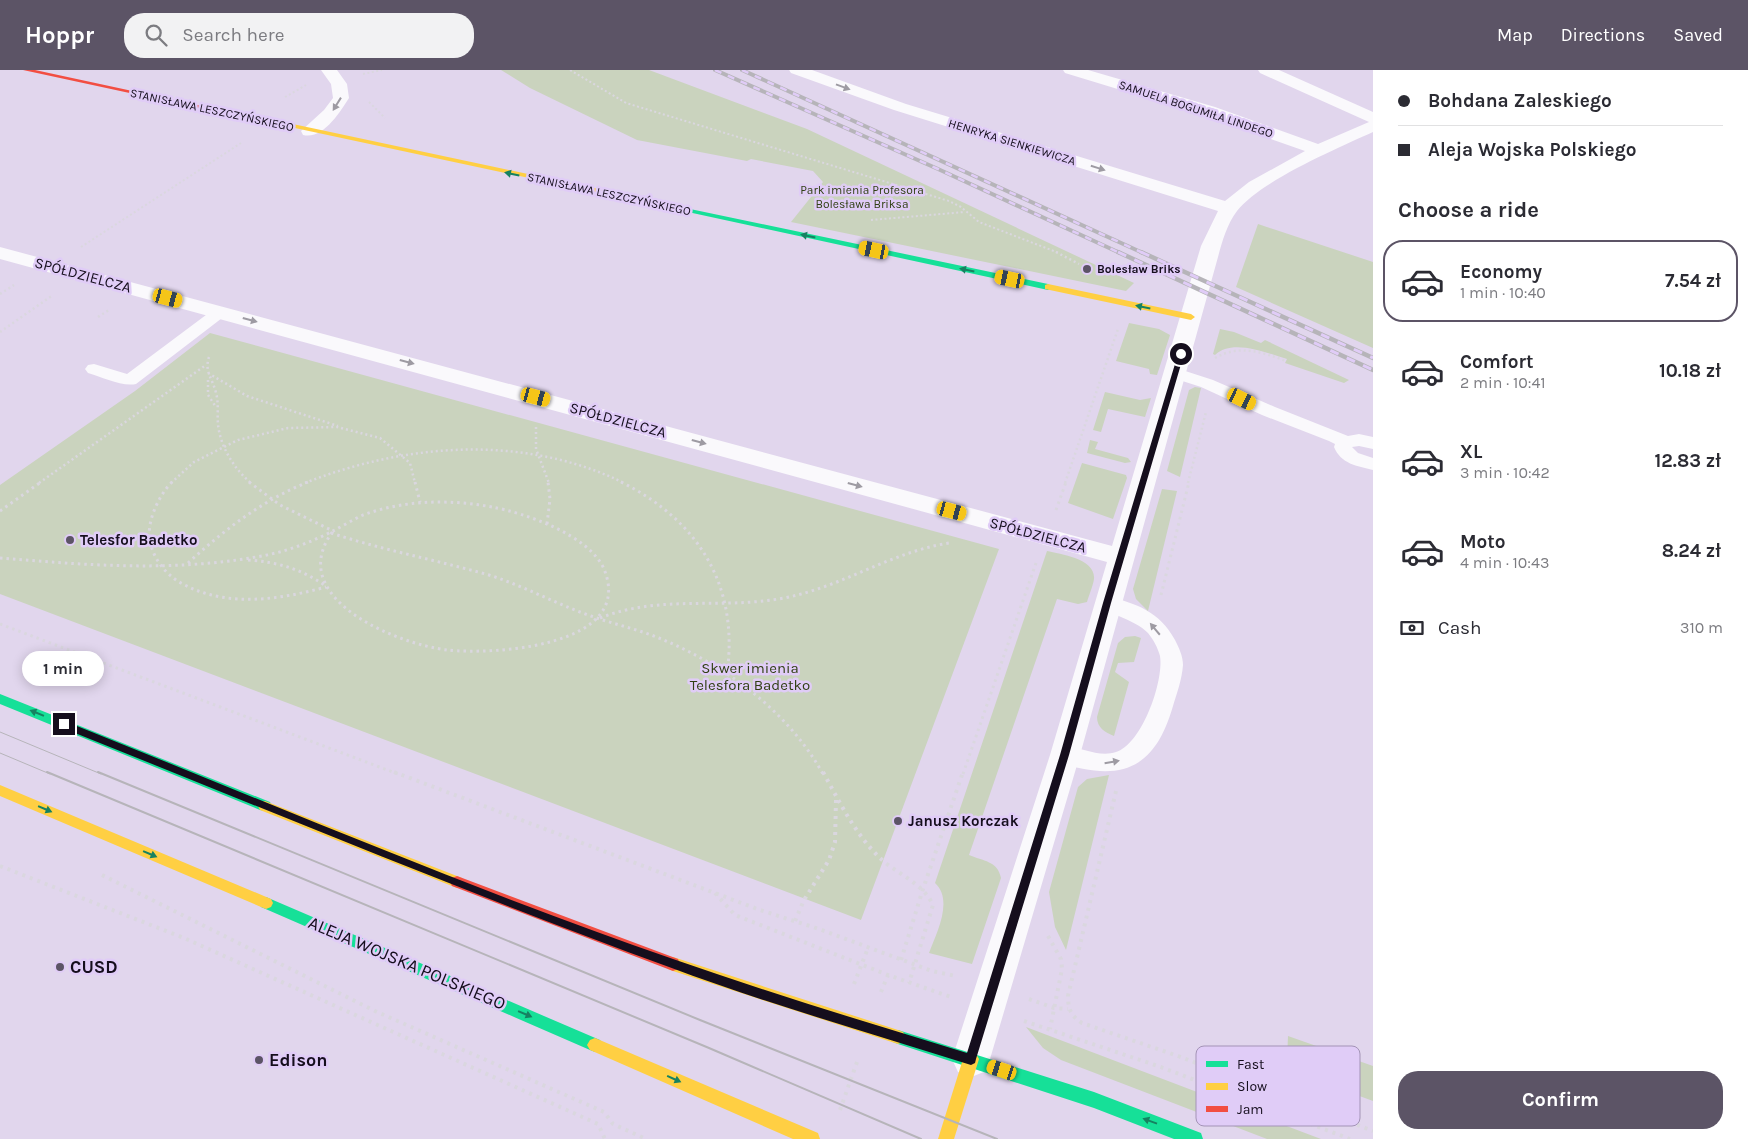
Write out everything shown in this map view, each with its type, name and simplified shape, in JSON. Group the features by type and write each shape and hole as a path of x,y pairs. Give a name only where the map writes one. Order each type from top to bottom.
{"street":[{"name":"STANISŁAWA LESZCZYŃSKIEGO","path":"26,70 1191,317"},
{"path":"309,131 330,114 342,98 339,84 330,70"},
{"name":"HENRYKA SIENKIEWICZA","path":"797,70 862,95 937,119 1229,208"},
{"name":"SAMUELA BOGUMIŁA LINDEGO","path":"1071,70 1199,108 1321,151"},
{"path":"1266,70 1373,118"},
{"path":"946,1139 1065,755 1107,603 1212,245 1229,208 1240,196 1255,185 1373,126"},
{"name":"SPÓŁDZIELCZA","path":"0,253 1121,557"},
{"path":"0,698 446,878 640,952 768,996 971,1059 1094,1100 1195,1139"},
{"name":"ALEJA WOJSKA POLSKIEGO","path":"0,790 401,960 812,1139"}],"lane":[{"path":"94,369 130,380 220,312"},
{"path":"1176,373 1213,385 1257,406 1323,430 1346,442 1358,440 1373,443"},
{"path":"1346,442 1343,447 1346,454 1373,464"},
{"path":"1065,755 1098,763 1122,760 1135,753 1151,735 1158,720 1170,676 1171,656 1158,630 1137,613 1107,603"}],"path":[{"path":"570,70 626,103 950,201 961,207 979,222 1049,248 1084,266"},
{"path":"80,248 243,142"},
{"path":"0,332 57,293"},
{"path":"901,960 923,889 1126,303"},
{"path":"1153,626 1213,385 1215,369 1209,358 1216,358 1226,351 1246,350 1286,361"},
{"path":"210,352 206,365 207,372 217,396 216,407 219,432 224,446 246,479 271,500 294,514 352,541 428,559 510,582 598,619 660,638 699,656 755,695 780,718 809,750 824,774 836,799 862,838 887,864 923,889 931,897 933,905 909,983"},
{"path":"0,511 206,365"},
{"path":"207,372 247,396 343,428 370,434 390,444 404,455 414,468 420,482 420,502"},
{"path":"209,379 206,388 208,398 216,407"},
{"path":"539,422 535,429 534,441 550,486 550,506 546,524"},
{"path":"326,587 274,599 242,600 198,591 182,584 160,565 148,539 149,521 156,502 171,482 190,465 224,446 262,432 293,427 321,426 343,428"},
{"path":"187,564 220,533 271,500 316,479 384,458 404,455 465,450 538,455 588,468 637,489 659,503 679,520 712,564 722,584 727,603 731,636 731,653 727,674"},
{"path":"0,558 71,564 160,565 238,559 294,548 332,532 361,516 382,509 420,502 448,501 514,511 563,531 592,554 604,568 609,584 607,602 598,619"},
{"path":"326,587 321,560 324,547 332,532"},
{"path":"238,559 282,563 299,569 326,587 337,602 371,626 419,644 448,650 506,651 556,642 580,631 598,619 623,610 646,605 727,603 782,598 815,590 852,577 904,552 933,544 957,542"},
{"path":"0,624 714,893 914,965 962,977"},
{"path":"1122,760 1068,996 1068,1009 1073,1017 1082,1023 1196,1063"},
{"path":"795,922 804,900 828,860 836,842 836,799"},
{"path":"0,866 184,938 598,1124 605,1139"},
{"path":"93,870 375,1011 604,1112 613,1124 646,1139"},
{"path":"714,893 735,915 909,983 953,998"},
{"path":"1023,893 1060,959 1062,969 1050,1029"},
{"path":"852,989 868,948"},
{"path":"1020,995 1054,1008 1068,1009"},
{"path":"1023,1020 1196,1080"},
{"path":"837,1118 855,1068"},
{"path":"1360,1125 1373,1130"},
{"path":"1316,1126 1350,1139"}],"green space":[{"name":"Park imienia Profesora Bolesława Briksa","path":"501,70 649,70 807,129 1134,283 1126,291 791,222 823,182 813,171 751,159 747,161 637,140 530,88"},
{"path":"1258,224 1373,262 1373,348 1236,287"},
{"path":"1129,323 1159,329 1170,335 1157,375 1150,374 1149,369 1116,361"},
{"path":"1220,329 1234,332 1261,343 1265,340 1349,380 1344,383 1285,363 1287,359 1250,348 1231,348 1222,350 1215,355 1213,354"},
{"name":"Skwer imienia Telesfora Badetko","path":"210,333 999,549 861,920 0,594 0,485 135,391"},
{"path":"1195,387 1201,388 1180,477 1167,471 1189,390"},
{"path":"1105,392 1140,400 1151,398 1145,417 1108,409 1101,432 1093,430"},
{"path":"1090,440 1098,442 1095,449 1128,458 1131,462 1125,463 1087,453"},
{"path":"1082,463 1126,475 1127,478 1113,519 1068,503"},
{"path":"1162,489 1177,491 1148,611 1136,599 1133,589"},
{"path":"1047,551 1084,562 1093,572 1094,579 1087,602 1078,604 1057,599 969,855 993,865 997,868 1001,878 972,964 929,953 939,927 943,908 943,898 935,883"},
{"path":"1135,636 1141,638 1134,662 1118,663 1115,672 1129,682 1114,736 1100,727 1097,717 1118,643 1125,637"},
{"path":"1109,775 1066,950 1055,927 1049,892 1078,787 1087,779"},
{"path":"1026,1027 1196,1092 1196,1112 1061,1060 1043,1048"},
{"path":"1288,1036 1316,1046 1288,1046"},
{"path":"1360,1061 1373,1066 1373,1101 1360,1096"},
{"path":"1233,1126 1287,1126 1321,1139 1267,1139"}],"tram line":[{"path":"0,732 101,774"},
{"path":"0,753 50,774"},
{"path":"47,772 709,1048 921,1139"},
{"path":"98,772 700,1020 997,1139"}],"railway":[{"path":"715,70 938,169 1120,253"},
{"path":"742,70 1143,253"},
{"path":"1118,252 1373,370"},
{"path":"1141,252 1373,358"}],"traffic: fast":[{"path":"674,207 1048,287"},
{"path":"0,699 265,806"},
{"path":"266,903 595,1045"},
{"path":"898,1037 1094,1100 1195,1139"}],"traffic: slow":[{"path":"250,117 674,207"},
{"path":"1048,287 1191,317"},
{"path":"0,790 266,903"},
{"path":"265,806 457,882"},
{"path":"673,964 898,1037"},
{"path":"595,1045 812,1139"},
{"path":"946,1139 971,1059"}],"traffic: jam":[{"path":"26,70 250,117"},
{"path":"457,882 673,964"}],"place":[{"name":"Bolesław Briks","path":"1087,269"},
{"name":"Telesfor Badetko","path":"70,540"},
{"name":"Janusz Korczak","path":"898,821"},
{"name":"CUSD","path":"60,967"},
{"name":"Edison","path":"259,1060"}],"route":[{"path":"64,724 446,878 670,963 768,996 971,1059 1065,755 1107,603 1181,354"}]}
